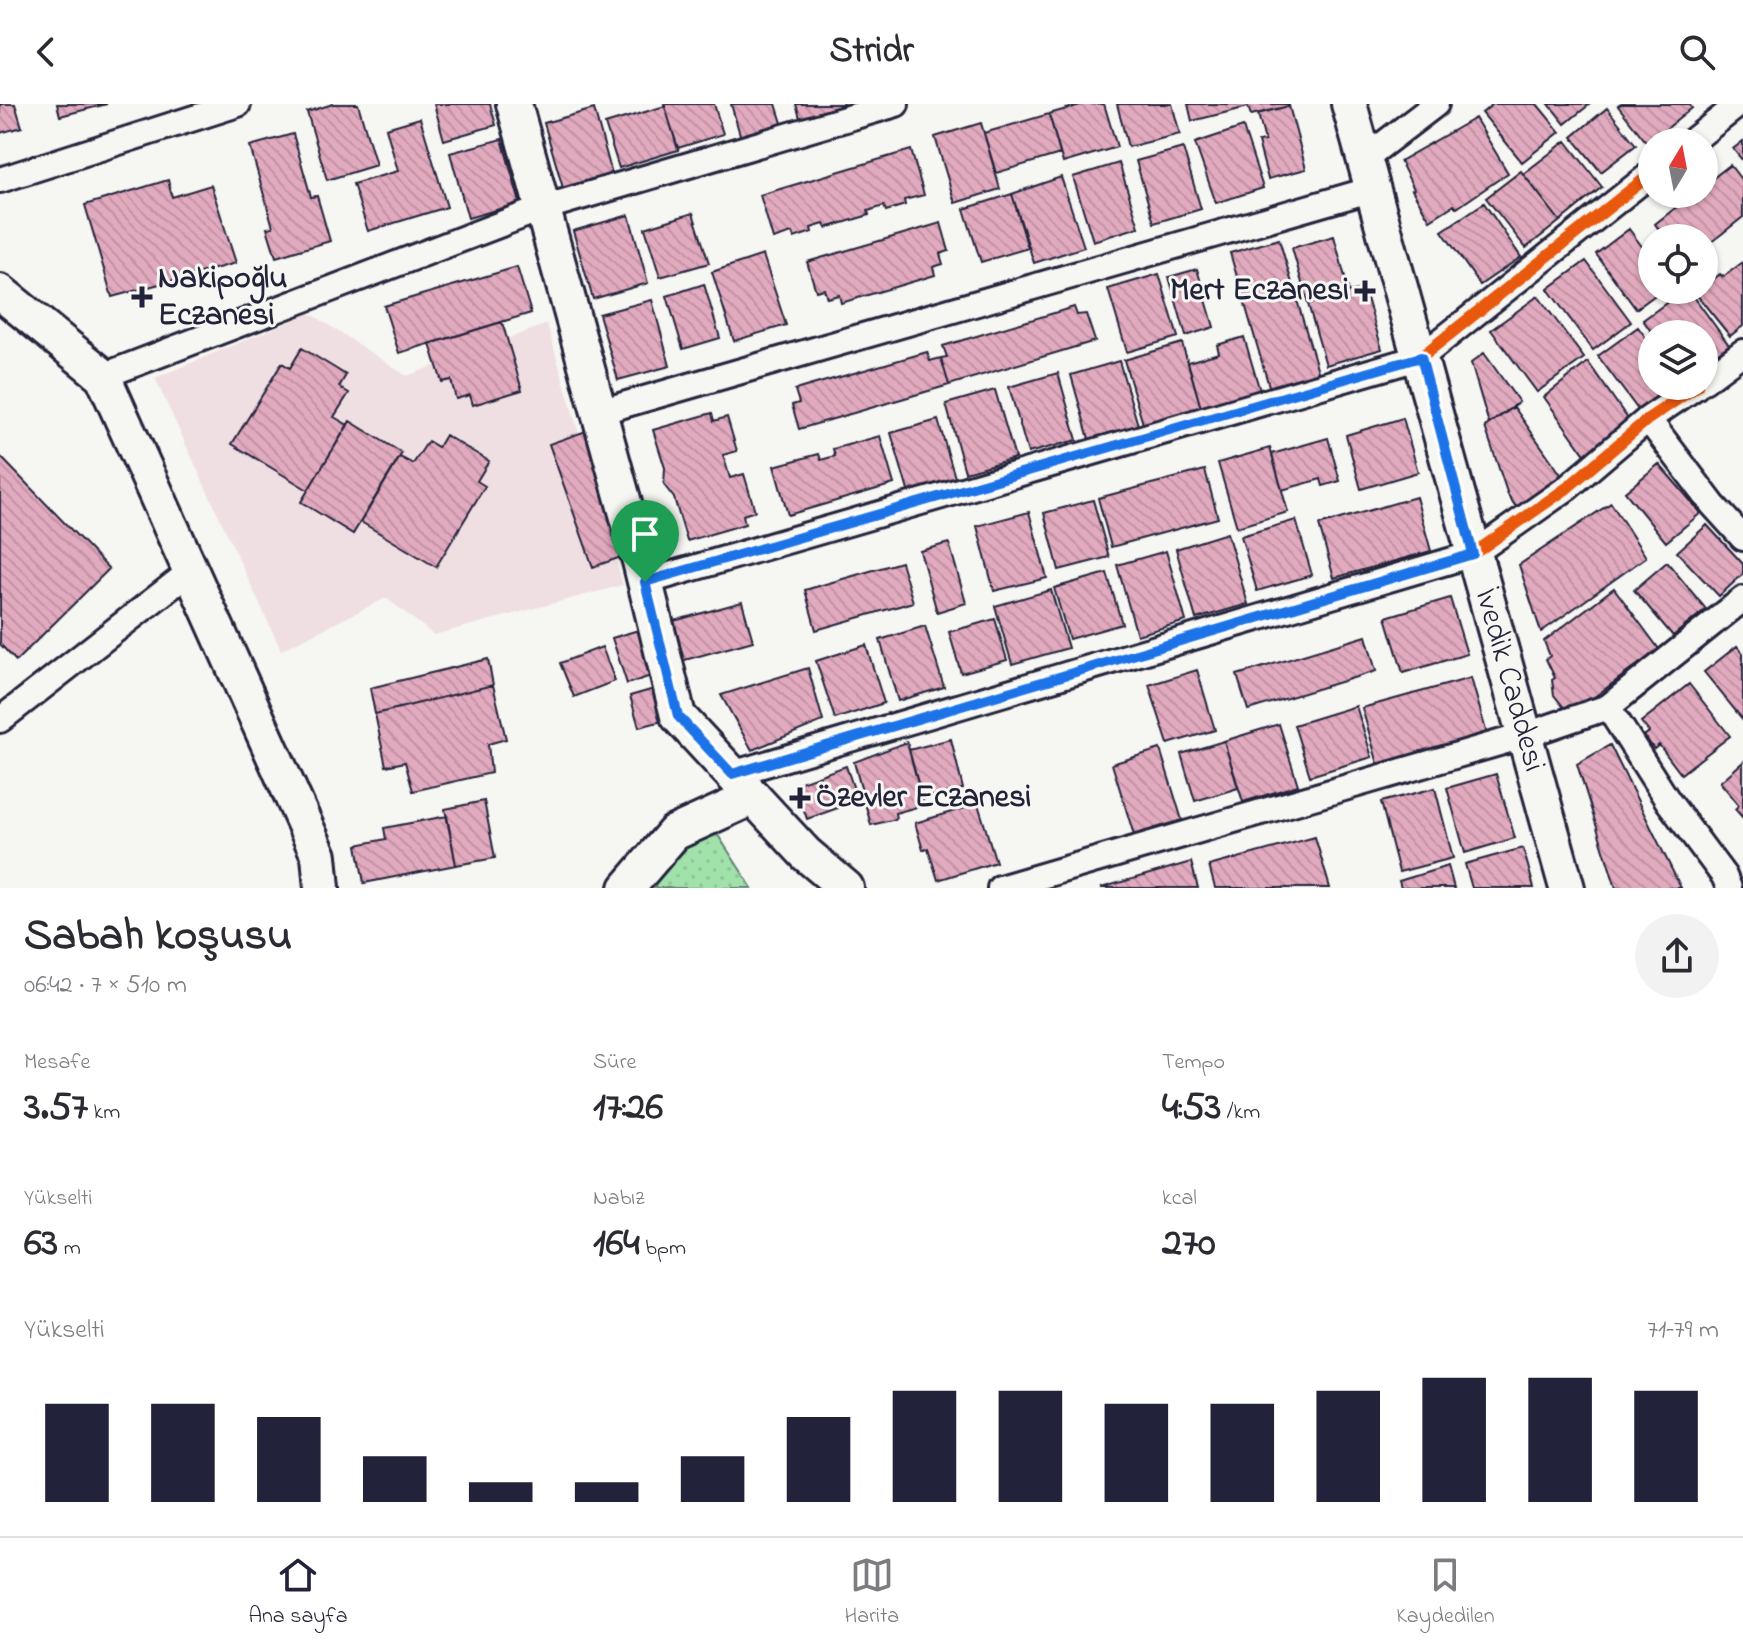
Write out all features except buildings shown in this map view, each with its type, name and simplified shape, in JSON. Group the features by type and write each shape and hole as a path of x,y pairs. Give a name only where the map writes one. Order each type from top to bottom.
{"street":[{"path":"0,180 238,104"},
{"path":"514,104 645,582 678,716 806,854 846,888"},
{"path":"103,376 543,208 896,104"},
{"name":"İvedik Caddesi","path":"1349,104 1567,888"},
{"path":"599,412 1369,174 1436,104"},
{"path":"1709,128 1739,104"},
{"path":"645,582 1421,357 1638,184"},
{"path":"0,292 103,376 319,856 322,888"},
{"path":"1718,371 1743,352"},
{"path":"627,888 674,833 742,785 1473,554 1567,488 1648,419 1676,400"},
{"path":"1648,419 1713,505 1743,538"},
{"path":"0,720 191,571"},
{"path":"1000,888 1523,736 1608,707 1743,599"},
{"path":"1608,707 1668,801 1732,875"}],"shaded area":[{"path":"310,313 407,376 547,324 623,585 434,635 386,598 281,650 155,378"}],"green space":[{"path":"714,829 752,888 641,888 677,846"}],"cycle path":[{"path":"645,582 1421,357 1638,184"},
{"path":"732,774 1473,554 1567,488 1648,419 1676,400"}],"place":[{"name":"Mert Eczanesi","path":"1365,291"},
{"name":"Nakipoğlu Eczanesi","path":"142,297"},
{"name":"Özevler Eczanesi","path":"800,798"}],"route":[{"path":"1421,357 1473,554 732,774 678,716 645,582 1421,357"}]}
